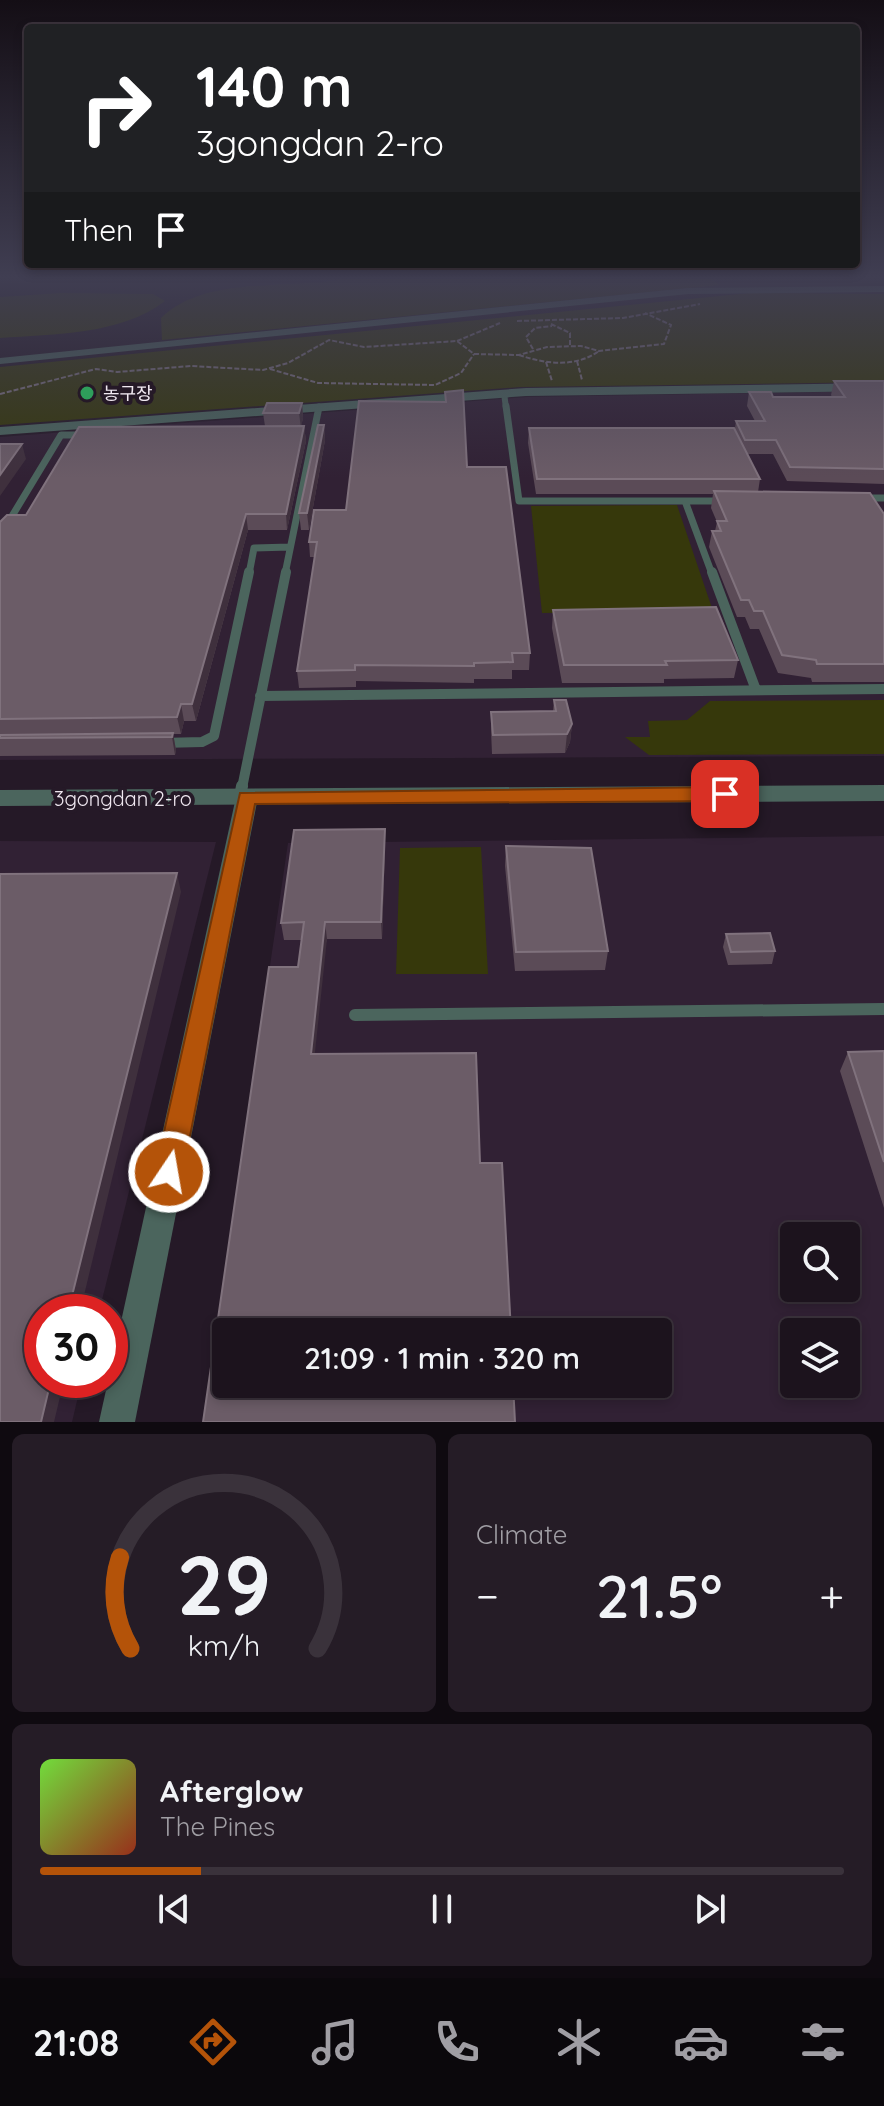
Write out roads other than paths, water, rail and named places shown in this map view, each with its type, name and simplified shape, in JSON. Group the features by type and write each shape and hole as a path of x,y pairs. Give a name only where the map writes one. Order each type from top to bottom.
{"street":[{"path":"0,431 504,393 884,387"},
{"name":"3gongdan 2-ro","path":"0,798 884,793"},
{"path":"117,1422 244,797"}],"lane":[{"path":"0,361 154,345"},
{"path":"504,393 519,501 731,501"},
{"path":"244,797 260,696 319,407"},
{"path":"297,434 313,434"},
{"path":"0,536 61,435 93,435"},
{"path":"876,513 866,498 884,498"},
{"path":"685,501 756,690"},
{"path":"853,501 868,501"},
{"path":"155,743 202,742 214,736 254,548 290,547"},
{"path":"260,696 884,689"},
{"path":"355,1015 884,1009"}],"place":[{"name":"농구장","path":"87,393"}]}
